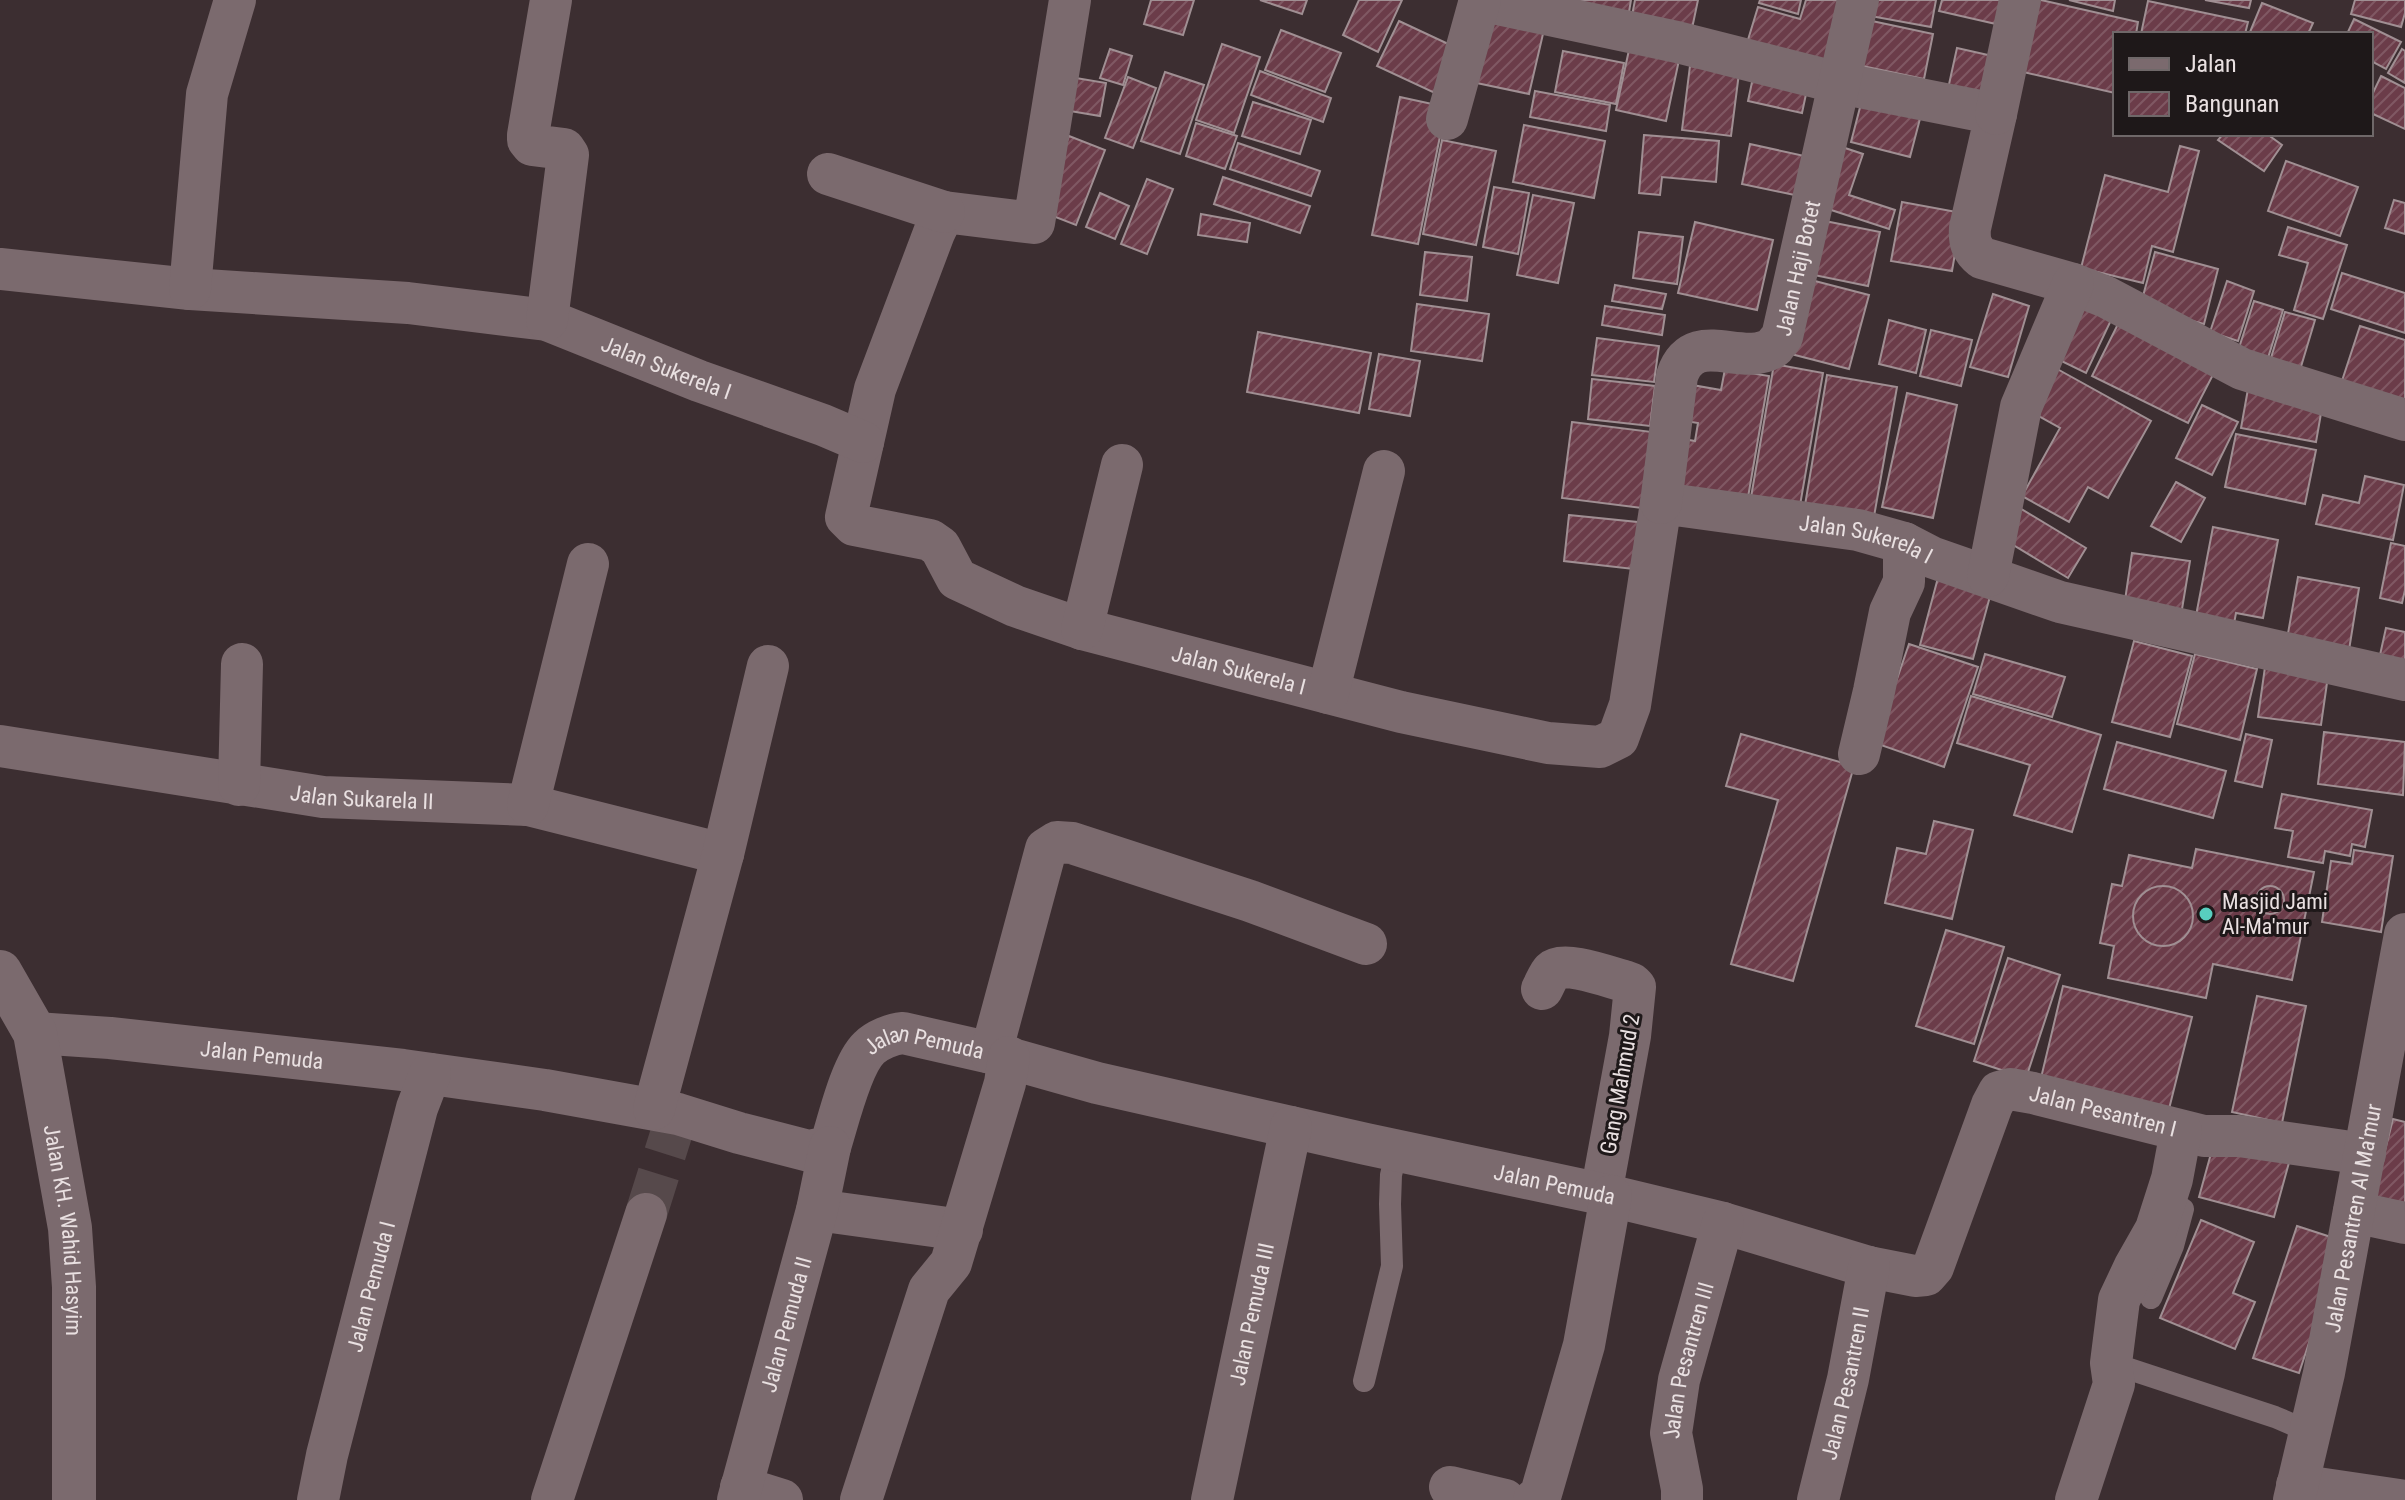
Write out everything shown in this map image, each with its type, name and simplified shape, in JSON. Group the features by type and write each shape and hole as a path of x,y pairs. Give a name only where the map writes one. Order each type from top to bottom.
{"street":[{"path":"190,289 207,94 235,0"},
{"path":"547,320 568,155 564,149 532,145 528,135 551,0"},
{"path":"828,174 944,212 1034,223 1070,0"},
{"path":"1447,119 1480,0 1677,42 1839,83 1996,114"},
{"name":"Jalan Haji Botet","path":"1661,503 1681,364 1690,355 1703,351 1763,351 1774,346 1782,337 1858,0"},
{"path":"2020,0 1970,228 1969,240 1973,250 1982,258 2073,284 2106,297 2242,369 2405,420"},
{"path":"863,442 875,389 944,212"},
{"name":"Jalan Sukerela I","path":"0,269 190,289 408,303 547,320 863,442 846,517 854,525 930,540 940,547 957,579 1015,606 1082,629 1401,712 1548,743 1600,747 1618,738 1630,705 1661,503 1858,530 1904,543 1931,557 2060,602 2405,680"},
{"path":"1988,576 2021,407 2073,284"},
{"path":"1082,629 1122,465"},
{"path":"1328,693 1384,471"},
{"path":"1859,754 1890,612 1904,582 1904,543"},
{"path":"528,805 588,564"},
{"path":"239,785 242,664"},
{"path":"668,1116 723,854 768,666"},
{"name":"Jalan Sukarela II","path":"0,746 323,797 528,805 723,854"},
{"path":"861,1500 929,1290 951,1263 1005,1083 1000,1055 1046,849 1057,842 1072,843 1221,891 1366,944"},
{"name":"Jalan Pesantren Al Ma'mur","path":"2295,1493 2324,1373 2405,934"},
{"name":"Gang Mahmud 2","path":"1542,989 1551,971 1569,966 1635,987 1606,1195"},
{"name":"Jalan KH. Wahid Hasyim","path":"0,972 35,1033 70,1228 74,1287 74,1500"},
{"name":"Jalan Pemuda","path":"35,1033 110,1038 545,1090 809,1151 830,1147 852,1076 869,1048 893,1034 903,1033 1000,1055 1097,1083 1723,1223 1869,1267"},
{"name":"Jalan Pemuda I","path":"318,1500 417,1108 430,1074"},
{"name":"Jalan Pesantren I","path":"1869,1267 1915,1276 1926,1275 1933,1267 1992,1105 1999,1092 2010,1089 2192,1133 2239,1136 2365,1154"},
{"name":"Jalan Pemuda III","path":"1212,1500 1291,1127"},
{"path":"2076,1500 2114,1384 2111,1363 2119,1300 2156,1229 2172,1179 2192,1133"},
{"name":"Jalan Pemuda II","path":"740,1494 817,1210 830,1147"},
{"path":"1534,1500 1540,1497 1584,1345 1606,1195"},
{"path":"817,1210 962,1230"},
{"path":"2354,1212 2405,1223"},
{"path":"552,1500 646,1214"},
{"name":"Jalan Pesantren III","path":"1682,1500 1671,1433 1679,1380 1723,1223"},
{"name":"Jalan Pesantren II","path":"1818,1500 1848,1379 1869,1267"},
{"path":"1450,1487 1505,1500"},
{"path":"2295,1493 2399,1500"},
{"path":"740,1494 782,1500"}],"lane":[{"path":"2151,1298 2173,1246 2192,1133"},
{"path":"1364,1381 1392,1266 1391,1175 1397,1150"},
{"path":"2111,1363 2275,1417 2310,1432"}],"building":[{"path":"1151,0 1194,0 1183,35 1144,24"},
{"path":"1260,0 1307,0 1302,14"},
{"path":"1359,0 1402,0 1378,52 1343,35"},
{"path":"1580,0 1631,0 1629,12 1580,3"},
{"path":"1635,0 1698,0 1690,38 1630,26"},
{"path":"1760,0 1801,0 1798,14 1759,3"},
{"path":"1806,0 1851,0 1832,66 1747,43 1758,7 1800,19"},
{"path":"1868,0 1936,0 1931,27 1865,15"},
{"path":"1942,0 2015,0 2009,27 1939,11"},
{"path":"2022,0 2041,0 2138,22 2136,32 2113,32 2113,93 2006,68"},
{"path":"2069,0 2115,0 2113,11"},
{"path":"2205,0 2251,0 2249,8"},
{"path":"2355,0 2405,0 2401,27 2351,14"},
{"path":"2148,1 2248,22 2246,32 2141,32"},
{"path":"2262,3 2313,23 2309,32 2250,32"},
{"path":"1483,7 1546,21 1529,94 1467,81"},
{"path":"1858,18 1933,34 1924,79 1848,63"},
{"path":"2354,19 2401,42 2386,69 2373,62 2373,32 2348,32"},
{"path":"1399,21 1459,49 1437,94 1377,66"},
{"path":"1281,30 1341,53 1325,92 1265,70"},
{"path":"1222,44 1260,57 1234,133 1196,120"},
{"path":"1957,48 1997,57 1985,107 1946,98"},
{"path":"1110,49 1132,56 1123,85 1100,78"},
{"path":"2402,49 2405,51 2405,83 2388,73"},
{"path":"1629,50 1679,60 1666,121 1616,110"},
{"path":"1563,51 1624,63 1616,104 1555,92"},
{"path":"1690,66 1739,73 1731,136 1682,130"},
{"path":"1755,68 1809,80 1802,113 1748,101"},
{"path":"1260,71 1331,98 1323,122 1251,95"},
{"path":"1165,72 1204,85 1180,154 1141,141"},
{"path":"1064,76 1106,83 1100,116 1058,109"},
{"path":"2381,76 2405,88 2405,129 2373,114 2373,93"},
{"path":"1128,77 1156,88 1133,148 1105,138"},
{"path":"1535,91 1610,105 1606,131 1530,117"},
{"path":"1863,96 1922,111 1910,157 1851,142"},
{"path":"1400,97 1446,107 1418,244 1372,235"},
{"path":"1253,102 1311,120 1300,154 1242,136"},
{"path":"1196,123 1237,136 1225,169 1186,156"},
{"path":"1524,125 1605,141 1594,198 1513,182"},
{"path":"1644,135 1719,141 1716,182 1662,177 1660,195 1639,193"},
{"path":"1069,136 1105,150 1076,225 1040,211"},
{"path":"2221,136 2270,136 2282,145 2264,171 2218,140"},
{"path":"1442,140 1496,151 1476,245 1423,234"},
{"path":"1238,143 1320,171 1311,196 1230,169"},
{"path":"1750,144 1818,159 1809,198 1742,184"},
{"path":"1833,144 1863,154 1849,195 1895,210 1889,229 1813,204"},
{"path":"2180,146 2199,151 2173,252 2152,246 2143,283 2081,268 2105,175 2168,192"},
{"path":"2286,161 2358,187 2340,236 2268,211"},
{"path":"1223,177 1310,206 1300,233 1214,204"},
{"path":"1147,179 1173,189 1147,254 1121,244"},
{"path":"1494,187 1529,193 1518,254 1483,247"},
{"path":"1100,193 1129,206 1115,239 1086,227"},
{"path":"1533,195 1574,203 1558,283 1517,275"},
{"path":"2394,200 2405,203 2405,234 2385,228"},
{"path":"1902,202 1962,213 1952,271 1891,261"},
{"path":"1201,214 1250,223 1247,242 1198,235"},
{"path":"1825,221 1880,232 1868,286 1814,275"},
{"path":"1695,222 1773,240 1757,310 1678,293"},
{"path":"2288,227 2347,245 2323,319 2294,310 2308,263 2279,255"},
{"path":"1639,232 1683,237 1677,284 1633,278"},
{"path":"1425,252 1472,257 1467,301 1420,295"},
{"path":"2155,252 2218,269 2204,324 2140,307"},
{"path":"2342,273 2405,293 2405,333 2331,309"},
{"path":"1811,280 1869,295 1849,369 1791,354"},
{"path":"2227,281 2254,291 2238,341 2210,332"},
{"path":"1615,285 1666,294 1662,309 1612,301"},
{"path":"1993,294 2029,306 2008,377 1970,367"},
{"path":"2073,297 2113,316 2086,373 2047,354"},
{"path":"2254,301 2283,310 2267,361 2238,351"},
{"path":"1417,304 1489,314 1482,361 1411,351"},
{"path":"1605,306 1665,315 1662,335 1602,325"},
{"path":"2285,312 2315,320 2300,370 2270,361"},
{"path":"1889,320 1926,330 1916,373 1879,364"},
{"path":"2120,320 2217,367 2188,423 2092,376"},
{"path":"2360,326 2405,340 2405,404 2338,393"},
{"path":"1931,330 1972,340 1961,386 1920,376"},
{"path":"1258,332 1371,353 1359,413 1247,392"},
{"path":"1597,338 1659,346 1654,382 1592,375"},
{"path":"1379,354 1420,361 1410,416 1369,409"},
{"path":"1774,364 1823,373 1799,511 1750,503"},
{"path":"2050,365 2151,421 2108,498 2088,487 2069,522 2022,496 2060,428 2026,409"},
{"path":"1725,369 1769,376 1747,503 1673,489 1672,437 1695,441 1698,423 1685,421 1692,385 1721,390"},
{"path":"1827,375 1897,387 1873,522 1804,511"},
{"path":"1592,379 1655,386 1650,426 1588,419"},
{"path":"2248,389 2323,402 2316,442 2241,428"},
{"path":"1907,393 1957,405 1933,518 1882,507"},
{"path":"2202,405 2238,422 2212,475 2176,458"},
{"path":"1572,422 1660,433 1650,509 1562,498"},
{"path":"2236,434 2316,450 2305,504 2225,487"},
{"path":"2365,476 2404,485 2393,540 2316,524 2323,495 2359,503"},
{"path":"2176,482 2205,498 2181,542 2151,526"},
{"path":"2018,507 2086,548 2068,578 2000,537"},
{"path":"1569,515 1647,523 1642,570 1564,561"},
{"path":"2213,527 2278,540 2263,618 2236,613 2232,634 2194,626"},
{"path":"2391,543 2405,546 2402,603 2380,598"},
{"path":"2132,553 2190,561 2181,615 2124,607"},
{"path":"1939,574 1992,589 1973,659 1920,645"},
{"path":"2298,577 2359,588 2349,650 2287,639"},
{"path":"2386,628 2405,632 2405,670 2378,664"},
{"path":"2134,641 2192,656 2170,737 2112,722"},
{"path":"1909,644 1978,667 1944,767 1875,743"},
{"path":"1985,654 2065,677 2052,717 1973,694"},
{"path":"2195,654 2257,669 2240,740 2177,724"},
{"path":"2266,660 2329,669 2321,725 2258,717"},
{"path":"1971,696 2101,735 2072,832 2014,815 2030,765 1957,743"},
{"path":"2324,732 2405,742 2403,795 2318,784"},
{"path":"1741,734 1854,766 1793,981 1731,964 1778,800 1726,786"},
{"path":"2246,734 2272,740 2262,787 2235,781"},
{"path":"2117,742 2226,771 2213,818 2104,789"},
{"path":"2282,794 2372,810 2365,847 2352,844 2350,856 2325,851 2323,863 2288,857 2293,831 2275,828"},
{"path":"1934,821 1973,830 1952,919 1885,903 1897,848 1926,854"},
{"name":"Masjid Jami Al-Ma'mur","path":"2196,849 2314,872 2292,980 2213,964 2206,998 2108,978 2114,946 2100,943 2112,884 2122,886 2129,855 2192,868"},
{"path":"2354,850 2393,856 2381,932 2322,922 2331,861 2352,864"},
{"path":"2163,886 2175,888 2184,895 2191,904 2191,928 2184,937 2175,944 2163,946 2151,944 2142,937 2135,928 2133,916 2135,904 2142,895 2151,888"},
{"path":"2270,886 2280,890 2284,900 2280,910 2270,914 2260,910 2256,900 2260,890"},
{"path":"1946,930 2004,947 1974,1044 1916,1026"},
{"path":"2008,958 2060,975 2026,1078 1974,1061"},
{"path":"2063,986 2192,1017 2169,1109 2041,1078"},
{"path":"2257,996 2306,1006 2282,1123 2232,1112"},
{"path":"2393,1119 2405,1122 2405,1213 2371,1205"},
{"path":"2215,1139 2290,1159 2274,1217 2199,1197"},
{"path":"2201,1220 2254,1242 2233,1293 2255,1302 2235,1349 2160,1318"},
{"path":"2297,1226 2343,1241 2299,1373 2253,1358"}],"tunnel":[{"path":"646,1214 674,1125"}],"place":[{"name":"Masjid Jami Al-Ma'mur","path":"2206,914"}]}
